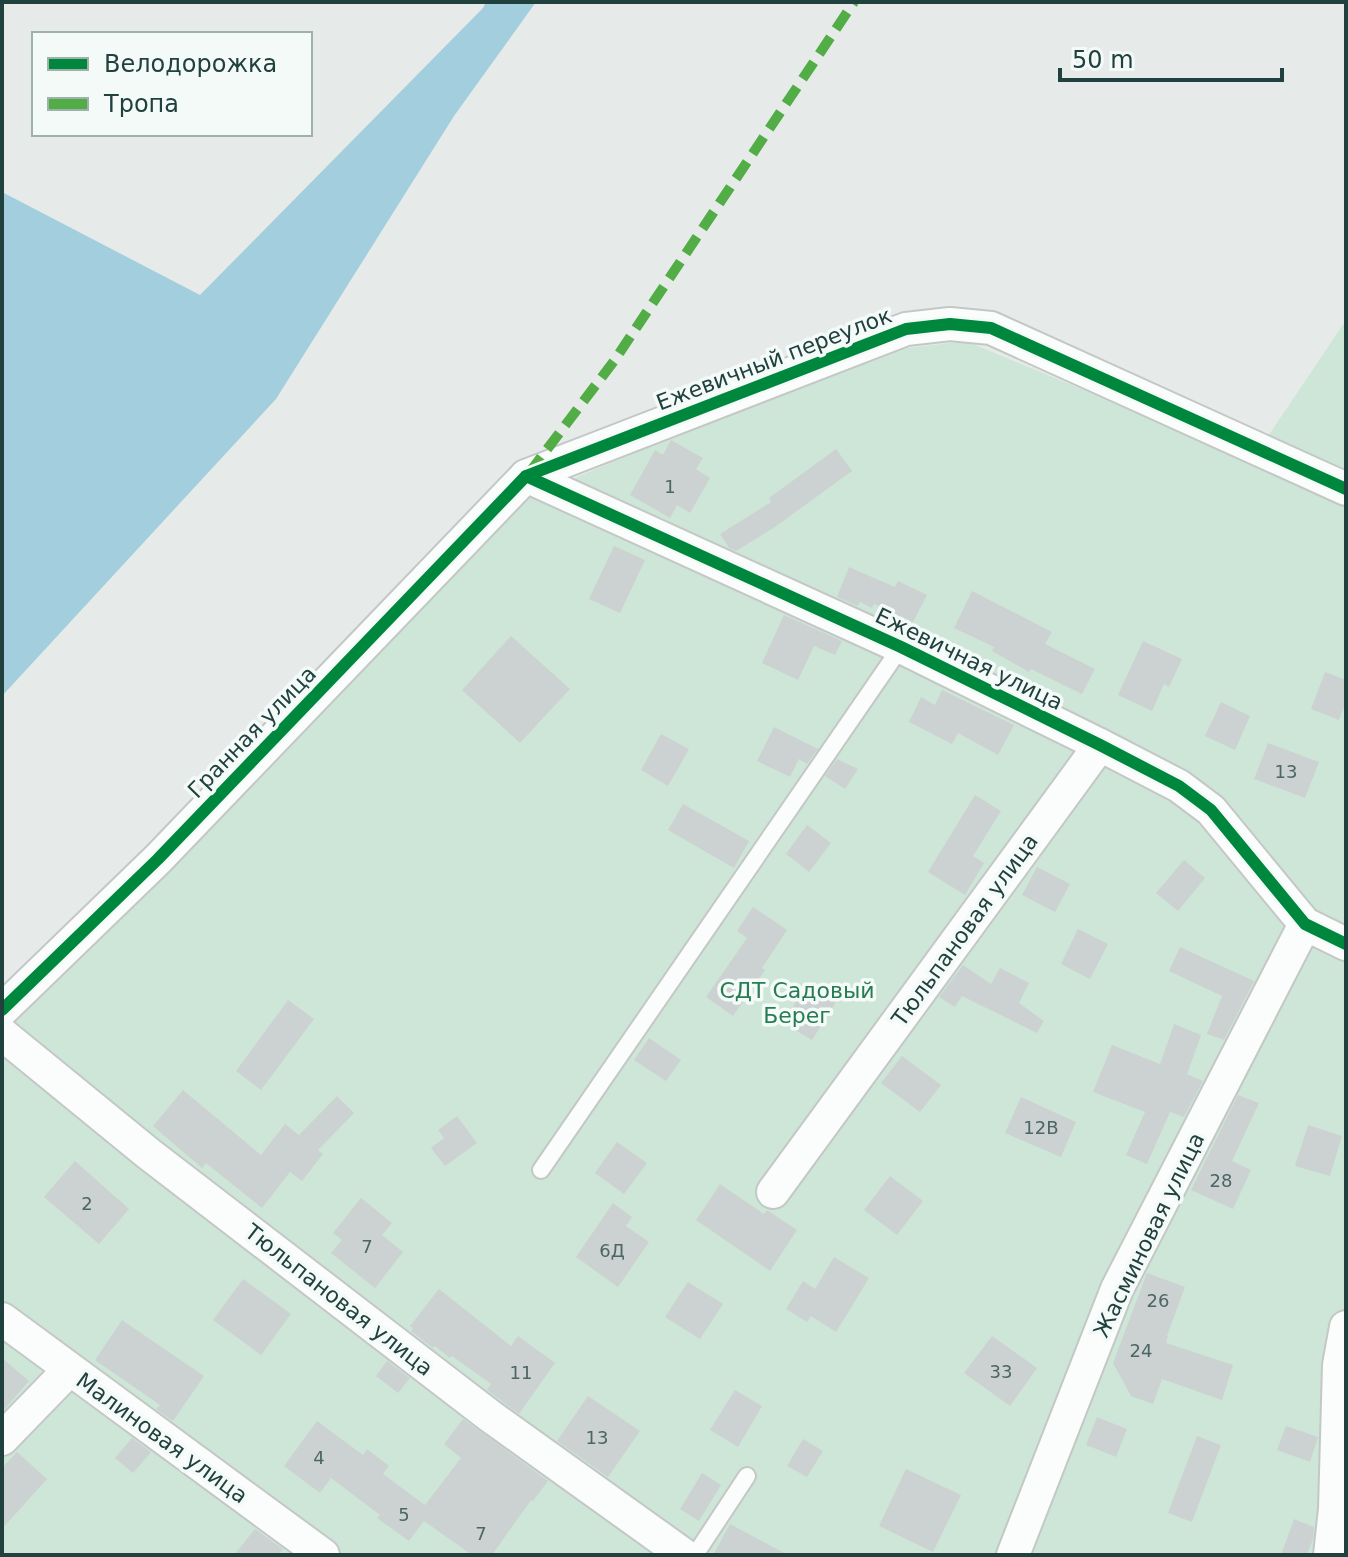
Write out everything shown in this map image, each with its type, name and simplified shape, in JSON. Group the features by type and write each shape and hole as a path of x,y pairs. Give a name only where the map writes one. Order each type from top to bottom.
{"street":[{"name":"Ежевичный переулок","path":"526,476 906,329 950,324 991,328 1346,489"},
{"name":"Ежевичная улица","path":"526,476 901,647 1179,786 1211,810 1305,924 1346,944"},
{"name":"Гранная улица","path":"2,1010 158,859 526,476"},
{"name":"Тюльпановая улица","path":"773,1192 1100,745"},
{"name":"Жасминовая улица","path":"1013,1555 1117,1289 1305,924"},
{"name":"Тюльпановая улица","path":"2,1034 149,1154 477,1406 684,1555"},
{"name":"Малиновая улица","path":"2,1319 323,1555"},
{"path":"1330,1555 1335,1509 1339,1365 1346,1327"},
{"path":"2,1439 69,1370"}],"lane":[{"path":"541,1170 901,647"},
{"path":"695,1555 747,1476"}],"green space":[{"name":"СДТ Садовый Берег","path":"1346,320 1346,1555 2,1555 2,1027 522,500 875,352 966,341 1252,460"}],"water":[{"path":"486,2 536,2 454,116 276,399 2,696 2,192 200,295"}],"building":[{"path":"671,440 703,458 696,469 710,478 690,513 677,505 670,518 630,495 655,450 663,455"},
{"path":"836,449 852,471 775,527 736,551 729,548 720,534 771,502 769,498"},
{"path":"614,546 645,560 620,613 589,599"},
{"path":"849,567 895,587 898,581 927,595 913,622 874,604 872,608 860,602 858,606 837,597"},
{"path":"972,591 1052,632 1045,644 1095,669 1082,694 1031,669 1029,672 992,651 994,647 954,628"},
{"path":"784,615 842,641 835,655 814,646 798,680 762,663"},
{"path":"511,636 570,689 520,743 462,690"},
{"path":"1143,641 1182,659 1169,687 1164,684 1152,711 1118,695"},
{"path":"1325,672 1346,680 1346,702 1339,720 1311,709"},
{"path":"942,690 1014,725 998,755 958,733 952,744 909,722 921,697 935,705"},
{"path":"1221,702 1250,716 1235,750 1205,736"},
{"path":"774,727 818,749 807,764 799,759 790,777 757,761"},
{"path":"661,734 689,749 668,786 641,770"},
{"path":"1268,743 1319,762 1305,798 1254,779"},
{"path":"837,759 858,769 845,789 825,776"},
{"path":"975,795 1001,811 973,856 984,863 965,895 928,872"},
{"path":"683,804 749,841 734,868 668,830"},
{"path":"807,825 831,843 809,872 786,854"},
{"path":"1184,860 1205,878 1178,911 1156,893"},
{"path":"1037,867 1070,884 1055,912 1022,895"},
{"path":"753,907 787,930 762,968 765,970 733,1016 706,997 747,938 737,931"},
{"path":"1078,929 1108,944 1090,979 1061,964"},
{"path":"1180,947 1254,981 1224,1040 1207,1034 1222,996 1169,971"},
{"path":"963,965 991,984 1000,968 1029,983 1019,1003 1044,1021 1037,1033 962,996 955,1007 939,997"},
{"path":"807,984 836,1002 812,1040 783,1023"},
{"path":"288,1000 314,1019 261,1090 236,1071"},
{"path":"1174,1024 1201,1035 1187,1074 1203,1081 1184,1117 1170,1112 1147,1164 1126,1155 1145,1112 1093,1092 1112,1045 1160,1064"},
{"path":"649,1038 681,1060 666,1081 634,1060"},
{"path":"902,1056 941,1085 920,1112 881,1083"},
{"path":"183,1090 261,1155 285,1124 299,1135 337,1096 354,1113 318,1150 323,1154 302,1181 290,1172 262,1208 206,1163 202,1168 153,1126"},
{"path":"1238,1095 1259,1103 1232,1161 1251,1170 1233,1209 1191,1190"},
{"path":"1021,1097 1076,1122 1061,1157 1005,1133"},
{"path":"457,1116 477,1143 445,1166 431,1148 444,1138 438,1130"},
{"path":"1308,1125 1342,1136 1330,1176 1295,1166"},
{"path":"617,1142 647,1163 624,1194 595,1173"},
{"path":"75,1161 129,1209 99,1244 44,1197"},
{"path":"890,1176 923,1201 897,1235 864,1210"},
{"path":"720,1184 764,1214 767,1210 797,1230 770,1271 696,1220"},
{"path":"361,1198 392,1223 382,1235 403,1252 375,1288 331,1253 342,1240 333,1233"},
{"path":"613,1203 632,1217 626,1226 649,1242 618,1287 576,1257"},
{"path":"834,1257 869,1278 836,1332 811,1316 807,1322 786,1309 803,1281 815,1289"},
{"path":"1147,1273 1185,1287 1166,1343 1233,1365 1222,1400 1162,1379 1153,1404 1131,1396 1113,1363"},
{"path":"243,1279 291,1314 261,1355 213,1320"},
{"path":"688,1282 723,1304 700,1339 665,1317"},
{"path":"439,1289 511,1346 518,1336 555,1363 519,1414 487,1390 491,1384 411,1331 413,1328 410,1326"},
{"path":"122,1320 204,1376 173,1421 156,1409 160,1405 95,1360"},
{"path":"992,1336 1037,1368 1010,1406 964,1373"},
{"path":"2,1358 29,1381 2,1412"},
{"path":"387,1361 410,1378 398,1393 376,1376"},
{"path":"735,1390 762,1406 738,1447 710,1430"},
{"path":"588,1396 640,1431 608,1477 557,1441"},
{"path":"1097,1417 1127,1429 1116,1457 1086,1445"},
{"path":"463,1419 548,1481 492,1555 472,1555 424,1521 409,1541 331,1478 320,1493 284,1466 317,1421 363,1455 367,1449 389,1466 383,1474 425,1505 461,1458 444,1444"},
{"path":"1286,1426 1318,1437 1310,1462 1277,1450"},
{"path":"1197,1436 1221,1445 1192,1522 1168,1513"},
{"path":"132,1438 151,1452 133,1473 115,1458"},
{"path":"803,1439 823,1451 807,1477 787,1466"},
{"path":"17,1452 47,1479 2,1529 2,1468"},
{"path":"906,1469 961,1495 933,1552 879,1526"},
{"path":"702,1473 721,1485 699,1521 680,1509"},
{"path":"1294,1519 1314,1527 1313,1539 1307,1555 1281,1555"},
{"path":"730,1524 788,1555 713,1555"},
{"path":"255,1529 283,1549 278,1555 234,1555"}],"marked path":[{"path":"529,473 614,361 854,2"}],"cycle path":[{"path":"2,1010 158,859 526,476 906,329 950,324 991,328 1346,489"},
{"path":"526,476 901,647 1179,786 1211,810 1305,924 1346,944"}]}
